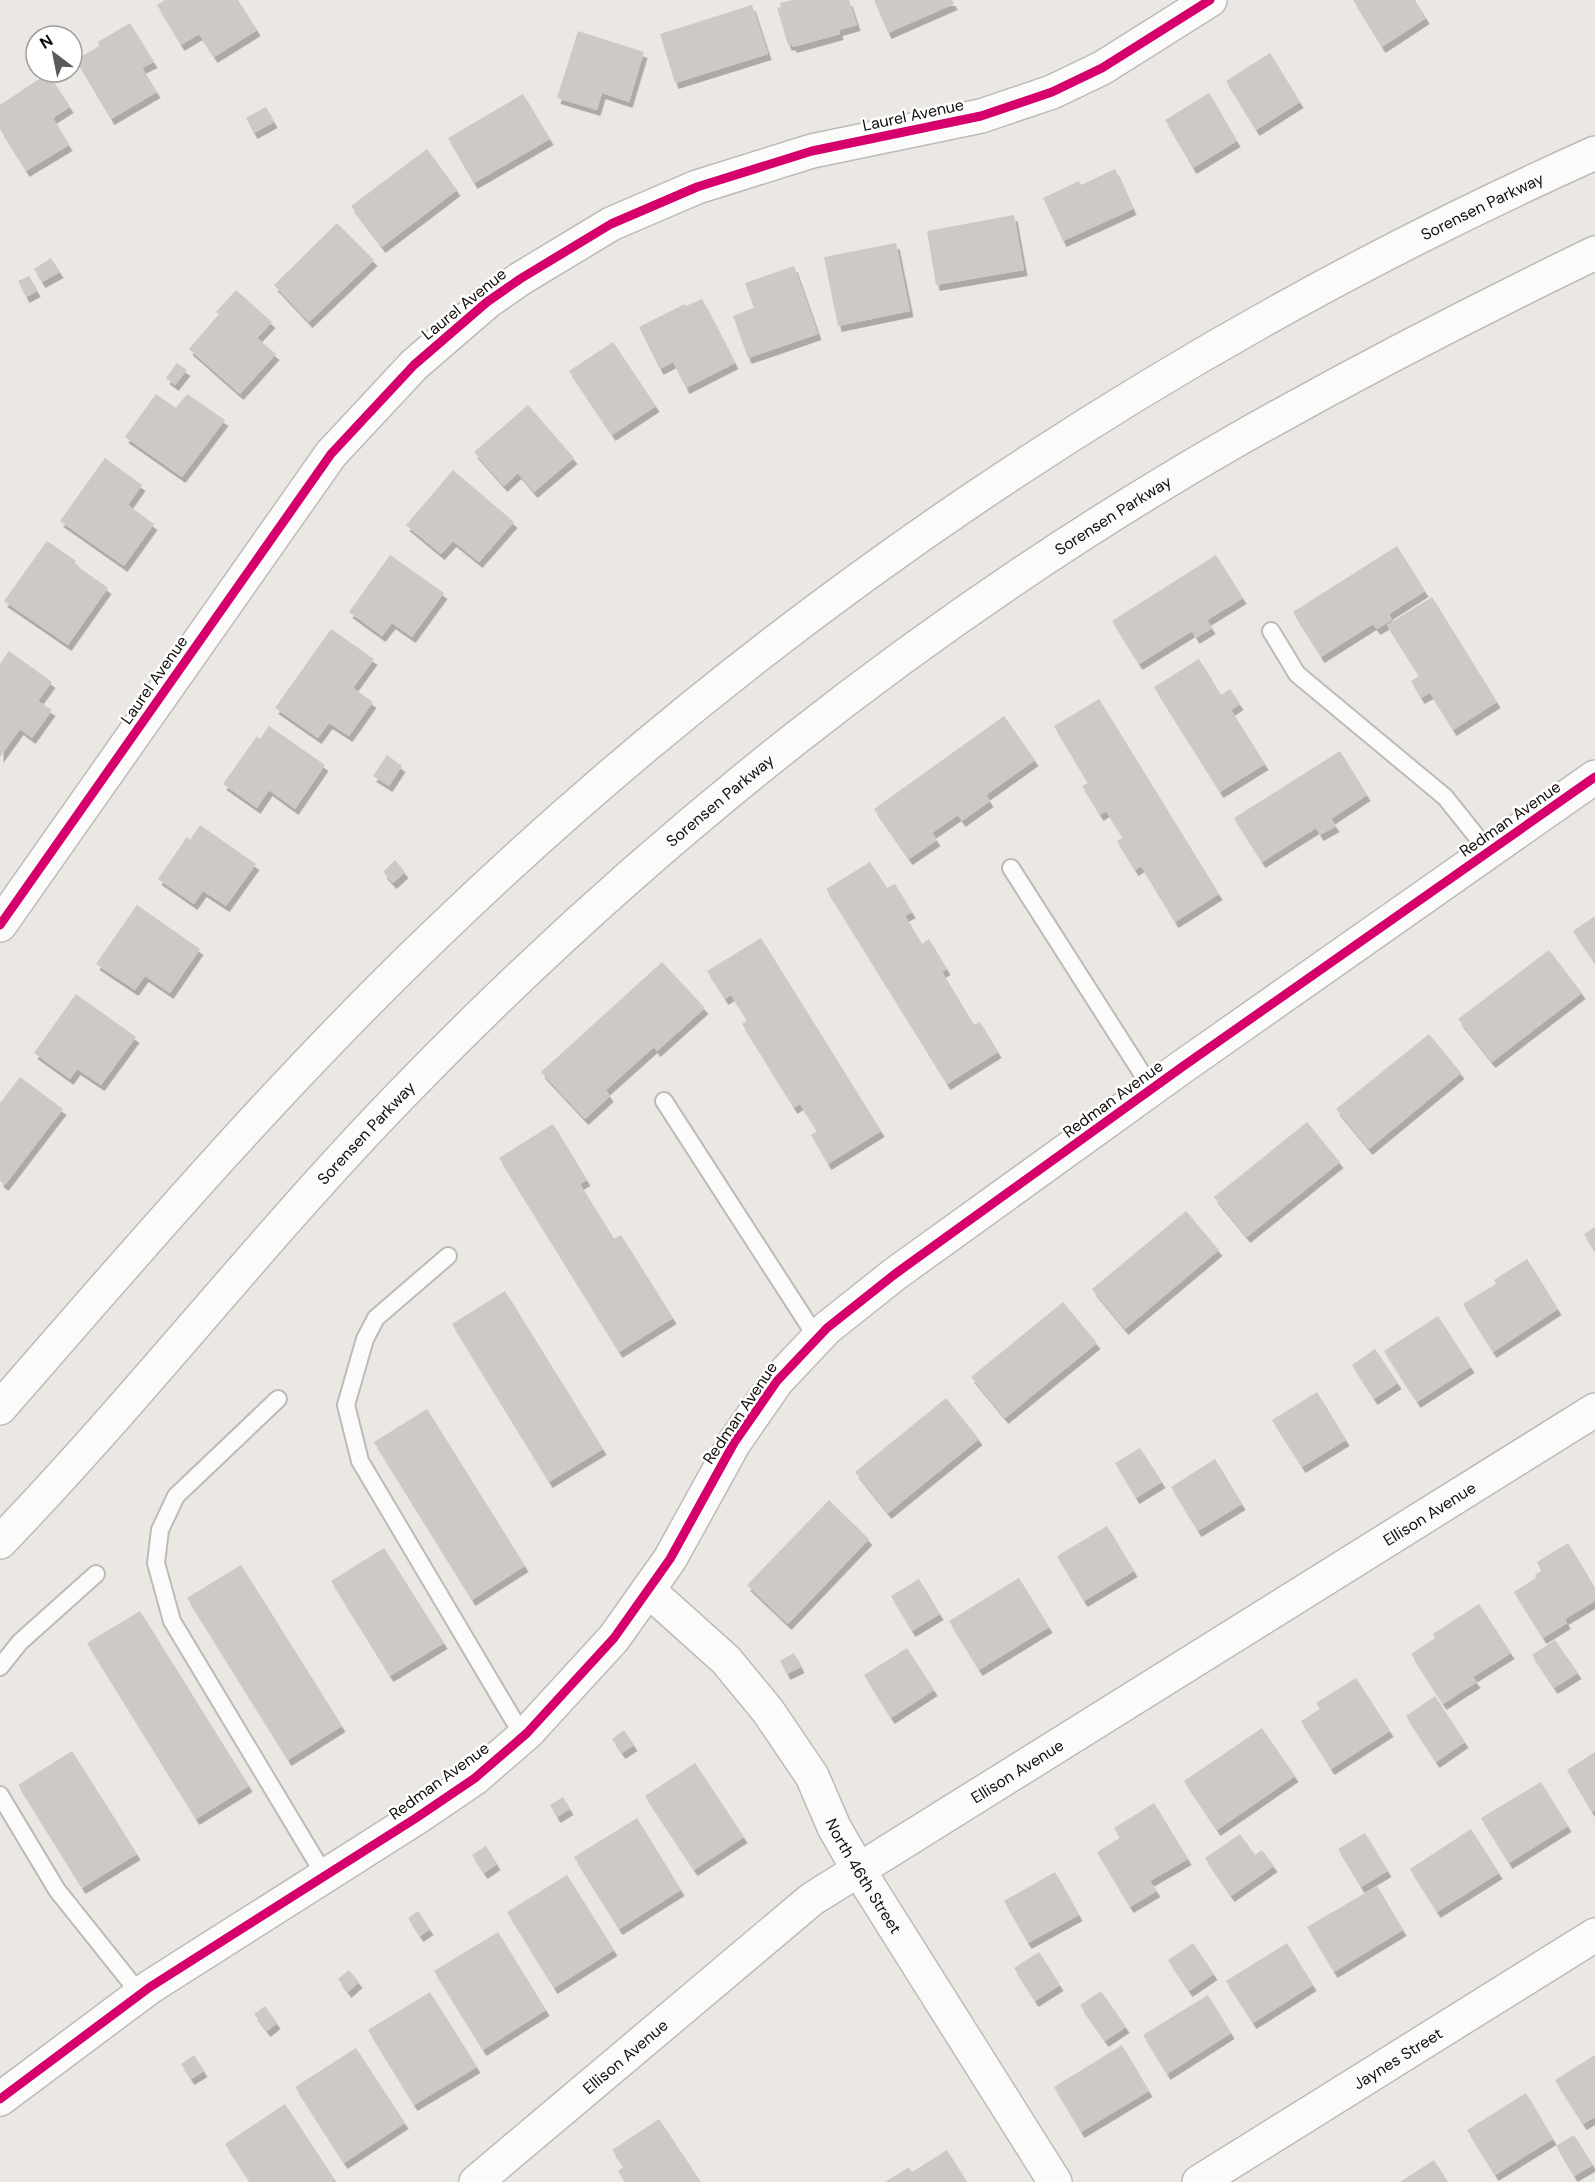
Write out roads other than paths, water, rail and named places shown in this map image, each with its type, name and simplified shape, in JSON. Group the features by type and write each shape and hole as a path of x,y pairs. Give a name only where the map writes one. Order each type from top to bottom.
{"street":[{"name":"Laurel Avenue","path":"0,925 10,891 331,454 414,365 487,302 520,279 611,224 697,187 812,151 981,116 1052,92 1102,68 1210,0"},
{"name":"Sorensen Parkway","path":"0,1408 240,1133 366,1003 547,831 761,654 861,577 1044,450 1295,302 1429,232 1595,153"},
{"name":"Sorensen Parkway","path":"0,1542 402,1094 581,921 776,754 886,669 997,591 1195,465 1356,374 1496,301 1595,253"},
{"name":"Redman Avenue","path":"0,2099 140,1994 475,1778 523,1736 570,1689 614,1638 670,1559 734,1443 777,1382 817,1338 895,1274 1152,1089 1595,777"},
{"name":"Ellison Avenue","path":"493,2176 812,1899 1595,1410"},
{"name":"North 46th Street","path":"648,1590 726,1660 768,1711 812,1776 834,1827 858,1869 1054,2182"},
{"name":"Jaynes Street","path":"1199,2182 1595,1935"}],"lane":[{"path":"1271,631 1298,674 1445,797 1489,852"},
{"path":"1011,868 1152,1089"},
{"path":"664,1101 817,1338"},
{"path":"448,1256 376,1318 365,1339 346,1405 360,1461 523,1736"},
{"path":"278,1399 176,1496 160,1530 156,1563 172,1621 325,1876"},
{"path":"0,1666 20,1642 96,1574"},
{"path":"0,1795 57,1890 140,1994"}]}
